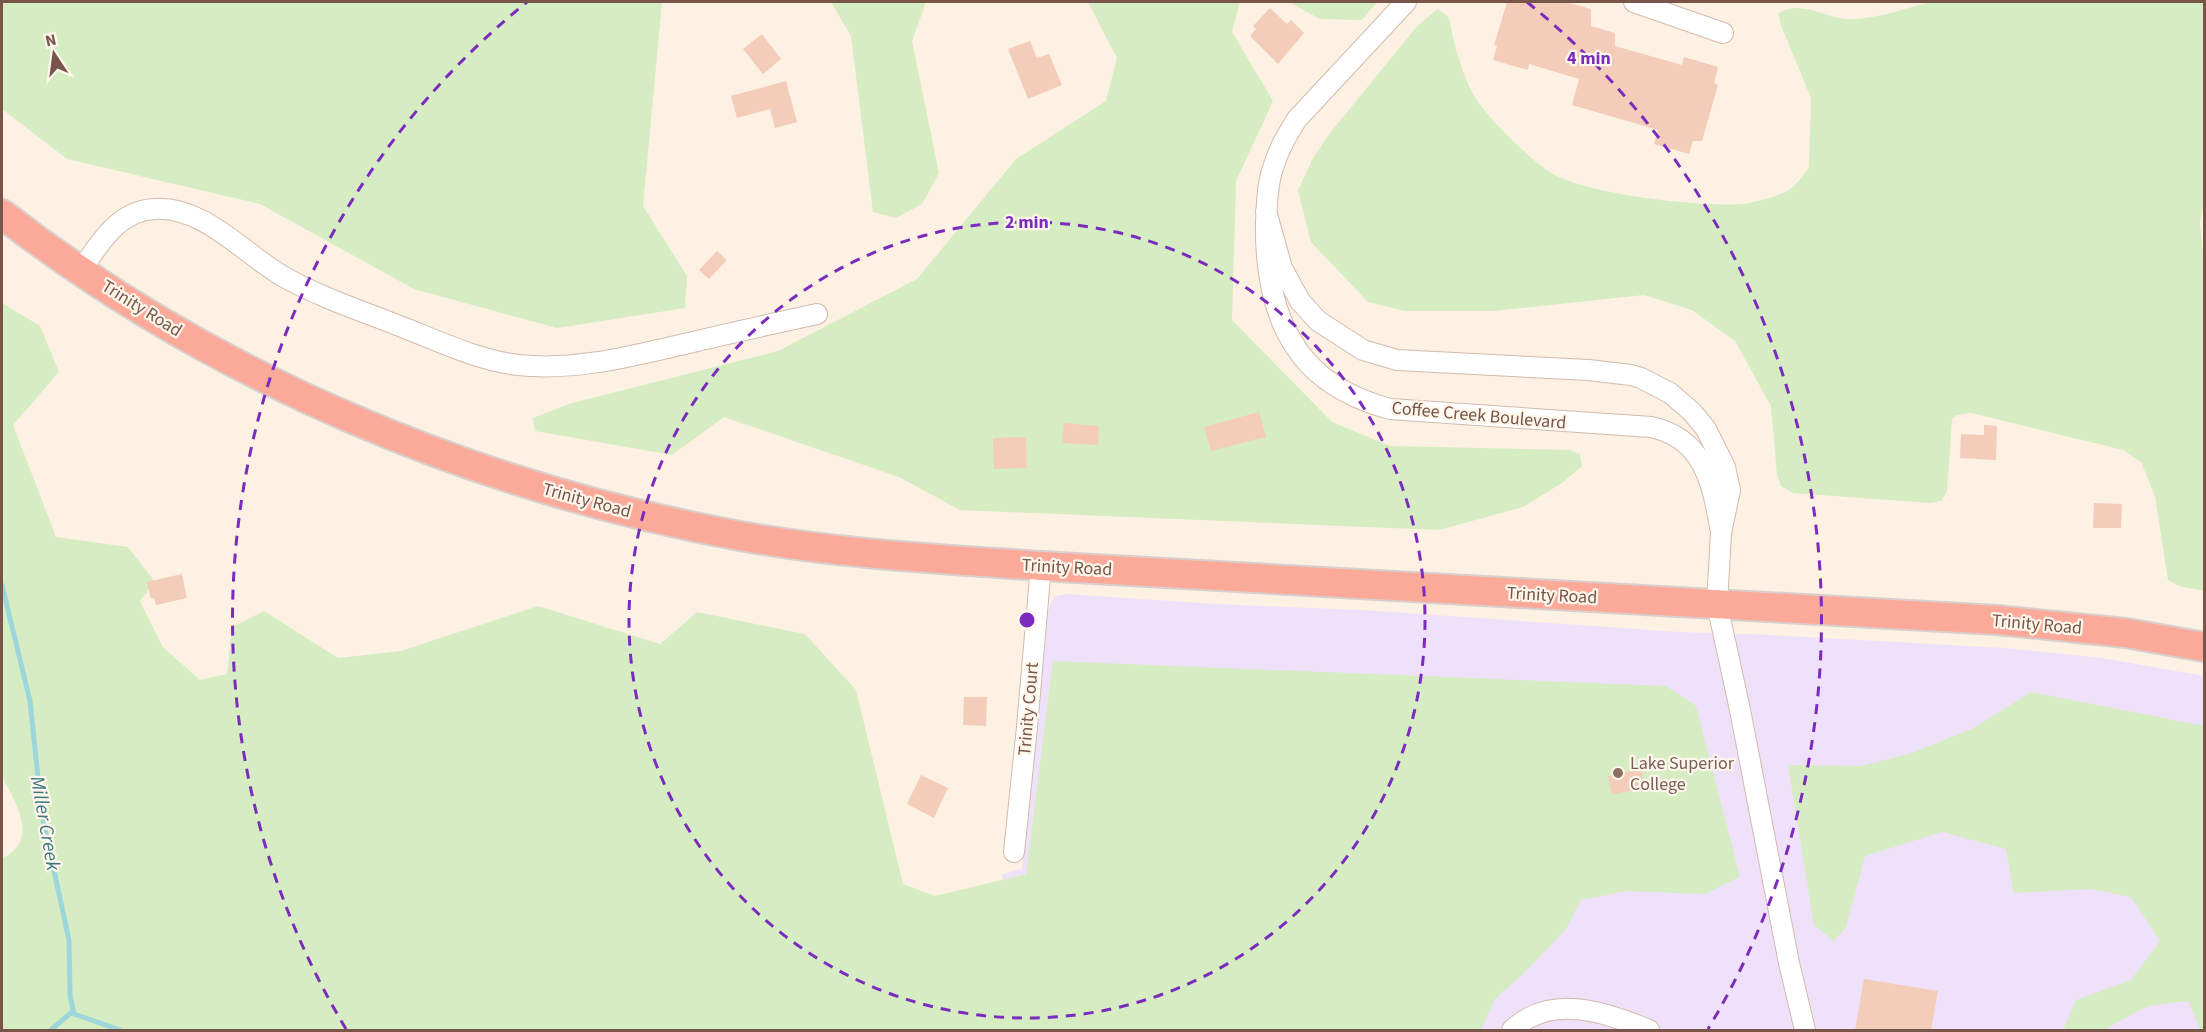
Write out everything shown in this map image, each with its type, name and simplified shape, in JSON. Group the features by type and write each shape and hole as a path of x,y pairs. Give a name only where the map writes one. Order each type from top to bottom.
{"highway":[{"name":"Trinity Road","path":"2,214 81,270 177,331 321,404 423,447 547,489 670,521 786,543 900,556 1997,620 2126,633 2205,647"}],"street":[{"name":"Coffee Creek Boulevard","path":"1406,2 1297,119 1285,138 1272,169 1268,184 1266,211 1268,269 1281,318 1293,343 1318,373 1333,384 1353,397 1390,409 1661,429 1684,441 1701,461 1713,490 1721,532"},
{"path":"1634,2 1723,33"},
{"path":"81,270 110,230 121,220 136,212 154,208 175,209 194,215 282,276 314,292 447,345 486,358 548,367 621,358 817,314"},
{"name":"Coffee Creek Boulevard","path":"1266,211 1282,268 1300,301 1318,321 1363,350 1397,360 1620,373 1641,378 1670,393 1692,412 1706,429 1725,467 1730,490 1721,532 1717,604 1740,710 1788,963 1805,1030"},
{"name":"Trinity Court","path":"1014,852 1041,566"},
{"path":"1512,1030 1537,1014 1563,1008 1603,1013 1649,1030"}],"shaded area":[{"name":"Lake Superior College","path":"1066,594 1215,604 1362,610 1680,632 2005,648 2102,658 2204,676 2204,1030 1037,1030 1002,874 1022,869 1049,606 1055,596"}],"green space":[{"path":"2,2 662,2 643,206 687,276 685,308 557,328 414,289 260,204 67,159 2,109"},
{"path":"831,2 926,2 912,41 939,173 922,204 896,218 873,212 851,36"},
{"path":"1088,2 1240,2 1232,32 1273,101 1236,181 1232,320 1332,422 1390,446 1570,450 1580,454 1582,466 1562,483 1523,507 1439,530 960,510 899,477 724,417 672,455 535,431 533,418 572,403 778,351 917,279 1016,159 1106,101 1117,58"},
{"path":"1289,2 1377,2 1362,20 1320,19"},
{"path":"1931,2 2204,2 2204,202 2200,223 2204,266 2204,591 2179,586 2168,580 2155,496 2141,462 2123,450 1971,413 1957,415 1952,419 1947,491 1941,501 1930,503 1793,493 1781,486 1777,475 1771,406 1735,341 1692,310 1644,295 1493,311 1405,311 1368,302 1311,242 1298,190 1313,158 1330,133 1418,25 1438,9 1449,18 1461,65 1477,101 1509,137 1546,169 1572,182 1620,194 1701,204 1724,204 1747,203 1783,193 1793,187 1809,168 1811,98 1780,23 1779,13 1787,9 1803,8 1845,19 1855,19 1877,16"},
{"path":"2,303 40,326 59,372 13,425 56,537 128,547 155,582 140,601 163,647 200,680 227,674 232,627 264,611 338,658 401,651 538,606 660,644 697,612 805,634 856,690 903,884 935,896 1026,874 1053,661 1666,686 1696,706 1740,877 1705,894 1627,891 1581,900 1566,929 1525,972 1495,999 1481,1030 2,1030 2,859 20,842 22,820 2,776"},
{"path":"2031,692 2204,726 2204,1030 2201,1030 2188,1001 2148,1006 2109,1027 2108,1030 2067,1030 2064,1027 2076,1000 2131,980 2160,941 2131,897 2091,889 2014,893 2006,849 1942,832 1865,856 1846,927 1834,941 1814,925 1788,765 1861,766 1909,754 1972,729"}],"building":[{"path":"1507,2 1566,2 1591,9 1591,26 1615,33 1615,46 1682,65 1684,57 1718,67 1714,83 1718,85 1702,141 1693,141 1689,154 1654,144 1658,130 1572,105 1579,79 1529,64 1528,70 1493,60 1497,46 1494,45"},
{"path":"1270,8 1287,24 1291,20 1304,33 1278,64 1250,36 1256,29 1253,26"},
{"path":"762,34 781,59 763,74 743,49"},
{"path":"1030,41 1037,58 1049,54 1062,85 1028,99 1008,49"},
{"path":"786,81 797,122 775,128 770,109 737,118 731,96"},
{"path":"717,251 727,260 709,279 699,270"},
{"path":"1259,412 1266,437 1211,451 1204,427"},
{"path":"1064,423 1099,426 1098,445 1062,443"},
{"path":"1984,425 1997,426 1996,460 1960,458 1961,434 1984,435"},
{"path":"1026,437 1027,468 994,469 993,438"},
{"path":"2094,503 2122,504 2121,528 2093,528"},
{"path":"182,574 187,598 156,605 154,598 151,599 147,582"},
{"path":"964,697 987,697 986,726 963,725"},
{"path":"1641,769 1645,787 1612,795 1608,776"},
{"path":"921,775 948,788 934,818 907,804"},
{"path":"1864,979 1938,991 1931,1030 1855,1030"}],"waterway":[{"name":"Miller Creek","path":"2,585 30,701 42,815 69,940 70,995 74,1014 120,1030"},
{"path":"51,1030 73,1011"}],"place":[{"name":"Lake Superior College","path":"1618,773"}]}
